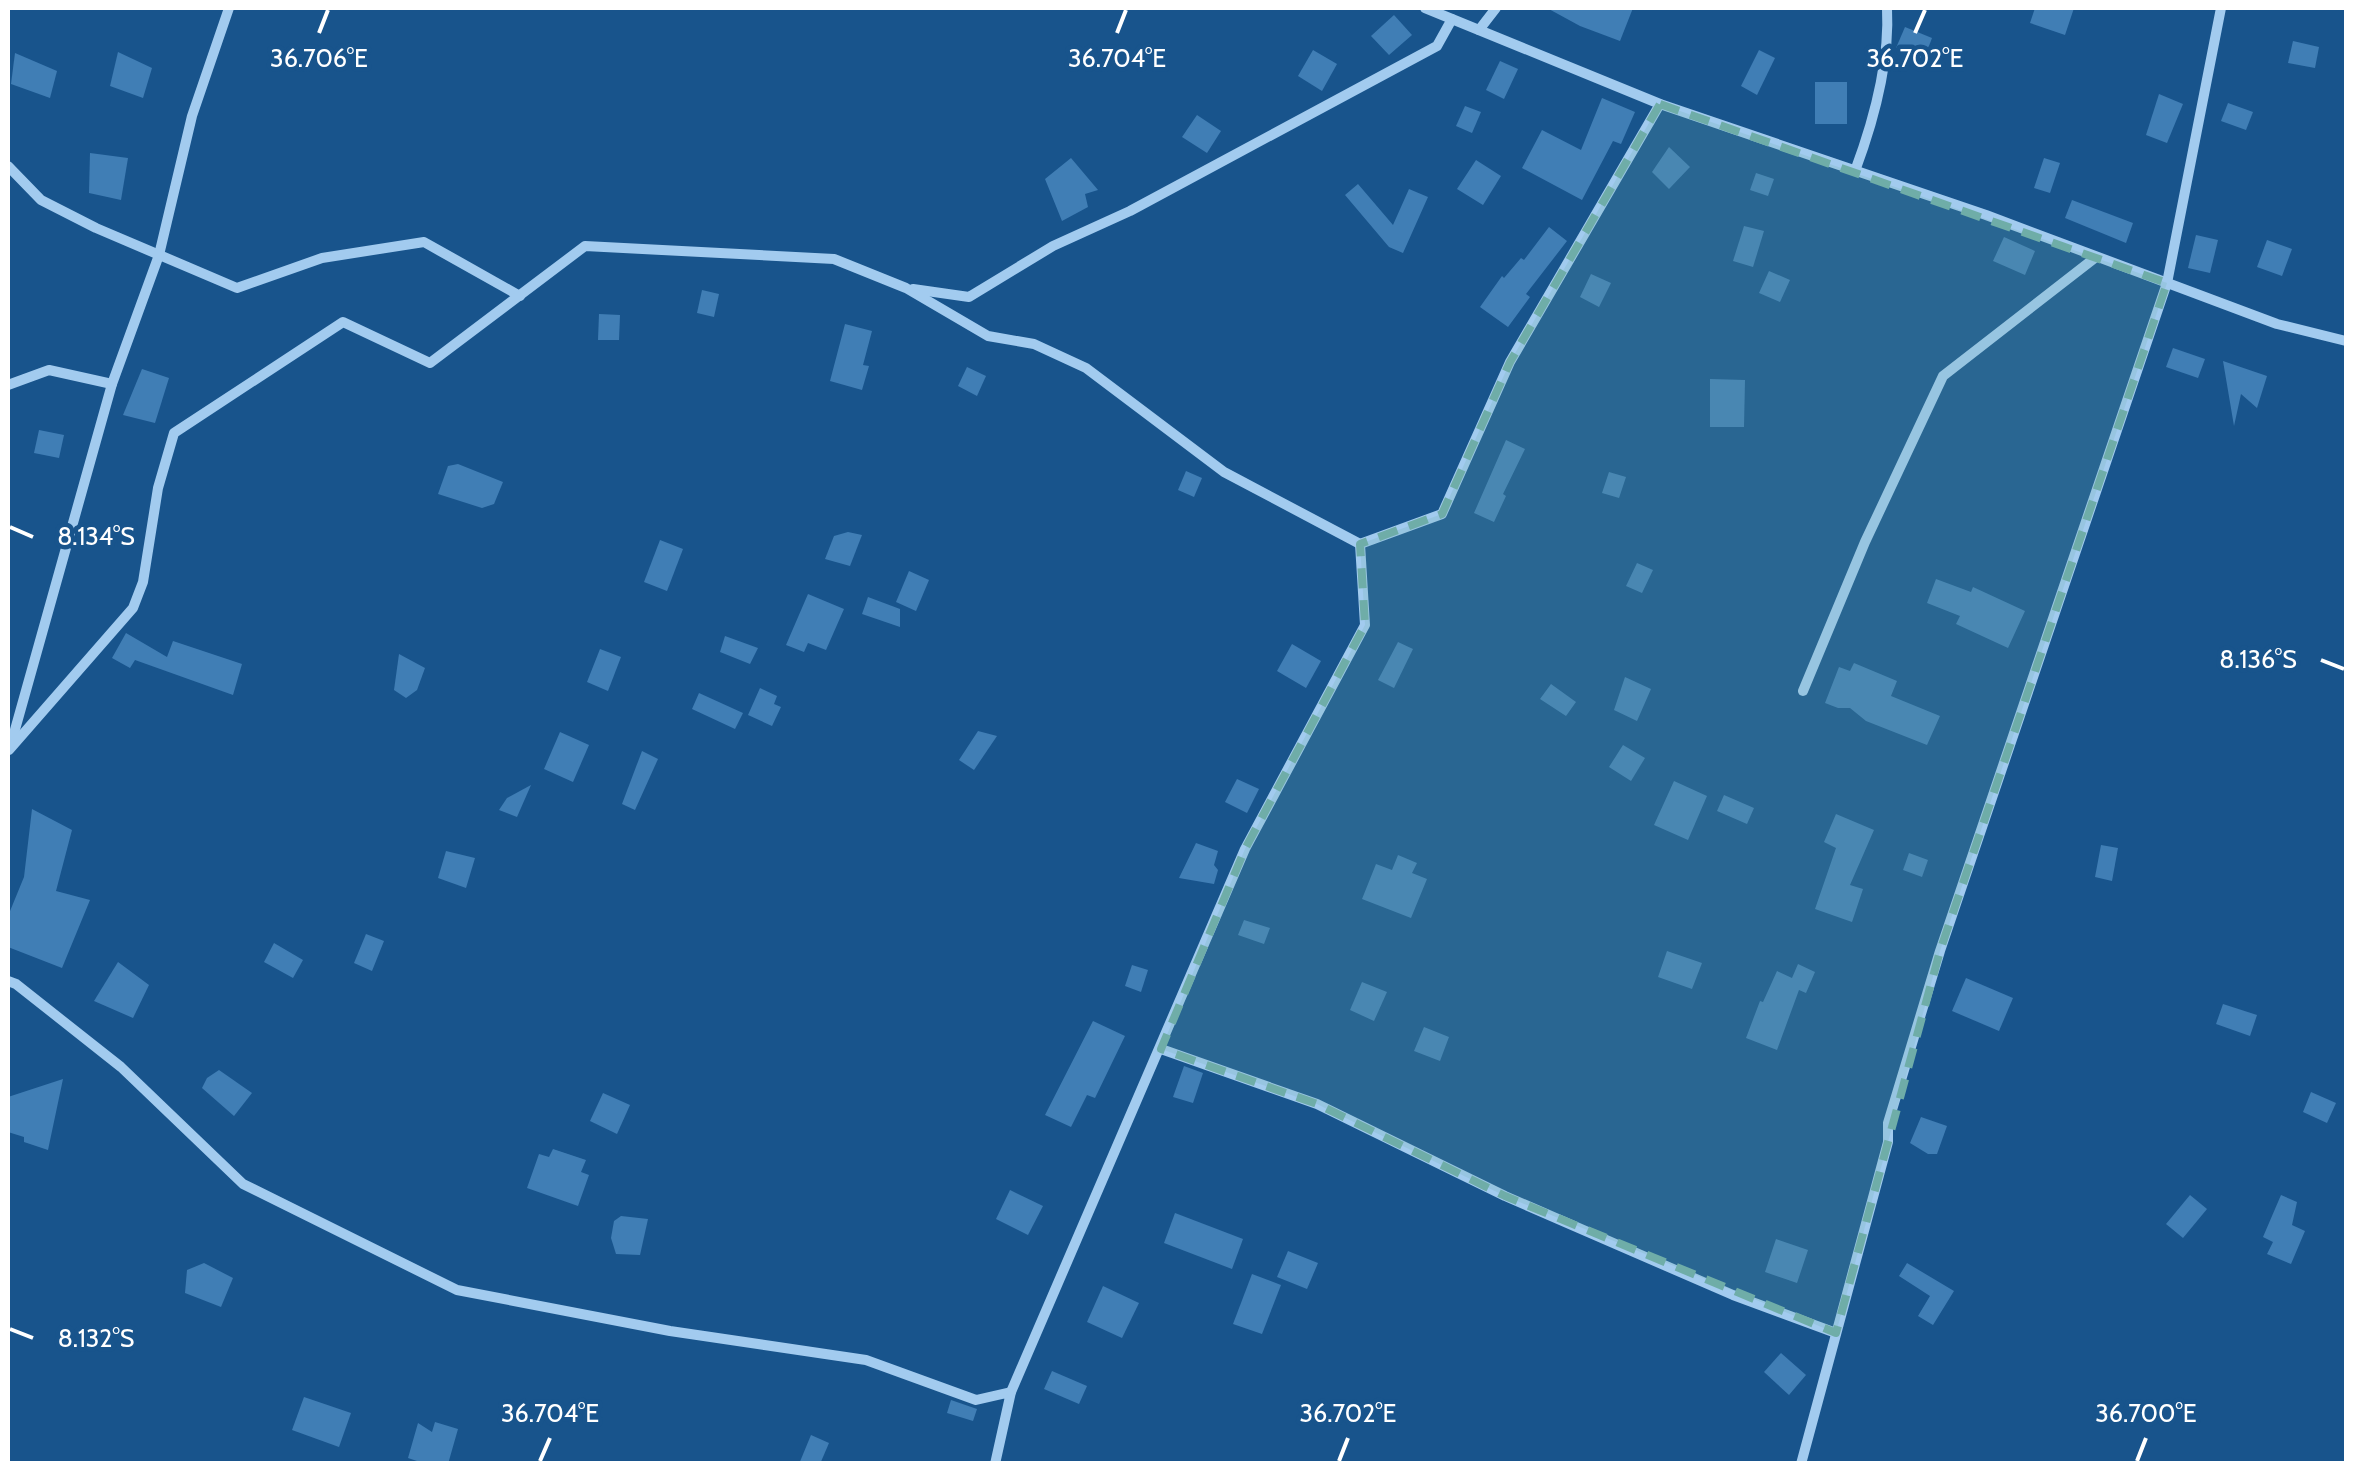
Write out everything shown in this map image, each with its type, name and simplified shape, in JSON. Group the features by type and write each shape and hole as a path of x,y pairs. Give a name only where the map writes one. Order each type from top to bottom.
{"street":[{"path":"8,753 112,384 159,254 192,116 229,8"},
{"path":"1425,8 1660,104 2277,324 2346,340"},
{"path":"1479,30 1496,8"},
{"path":"1855,171 1867,140 1883,71 1887,8"},
{"path":"1804,1462 1888,1142 1888,1123 1940,951 2167,283 2221,8"},
{"path":"906,288 969,297 1053,246 1130,211 1436,46 1452,18"},
{"path":"8,753 133,608 143,582 158,488 174,433 343,322 430,363 585,246 834,260 906,288 988,336 1034,344 1086,368 1224,472 1360,544 1442,514 1510,362 1660,104"},
{"path":"8,166 41,200 96,228 237,288 322,258 424,242 520,296"},
{"path":"1803,691 1866,542 1944,376 2096,257"},
{"path":"8,385 49,370 112,384"},
{"path":"995,1464 1011,1392 1245,849 1365,625 1360,544"},
{"path":"8,982 16,984 121,1067 243,1184 457,1290 670,1331 866,1360 976,1400 1011,1392"},
{"path":"1160,1049 1317,1104 1505,1196 1733,1295 1836,1333"}],"highlighted area":[{"path":"1660,104 2167,283 1940,951 1836,1333 1505,1196 1317,1104 1161,1049 1245,849 1365,625 1360,544 1442,514 1510,362"}],"building":[{"path":"1547,8 1633,8 1620,41"},
{"path":"2035,8 2074,8 2065,35 2030,23"},
{"path":"1394,15 1412,35 1389,55 1371,36"},
{"path":"1905,27 1932,38 1924,59 1896,48"},
{"path":"2293,41 2319,47 2315,68 2288,63"},
{"path":"1313,50 1337,64 1322,91 1298,76"},
{"path":"1759,50 1775,58 1757,95 1741,86"},
{"path":"118,52 152,68 143,98 110,86"},
{"path":"15,53 57,71 50,98 11,84"},
{"path":"1500,61 1518,69 1504,99 1486,90"},
{"path":"1815,82 1847,82 1847,124 1815,124"},
{"path":"2159,94 2183,104 2167,143 2146,135"},
{"path":"1602,98 1635,112 1621,144 1613,141 1582,200 1522,168 1542,130 1581,150"},
{"path":"2228,103 2253,112 2246,130 2221,121"},
{"path":"1465,106 1481,112 1472,133 1456,126"},
{"path":"1197,115 1221,131 1207,153 1182,137"},
{"path":"1669,147 1690,167 1669,189 1652,172"},
{"path":"90,153 128,158 121,200 89,193"},
{"path":"1071,158 1098,190 1085,194 1088,207 1062,221 1045,179"},
{"path":"2044,158 2060,163 2050,193 2034,188"},
{"path":"1476,160 1501,176 1483,205 1457,189"},
{"path":"1756,173 1774,179 1768,196 1750,190"},
{"path":"1358,184 1393,225 1409,189 1428,197 1403,253 1389,247 1345,195"},
{"path":"2072,200 2133,223 2126,243 2065,218"},
{"path":"1744,226 1764,231 1753,267 1733,261"},
{"path":"1549,227 1567,241 1526,294 1530,297 1508,327 1480,307 1502,276 1521,258 1524,260"},
{"path":"2196,235 2218,240 2210,273 2188,268"},
{"path":"2004,237 2035,251 2025,275 1993,261"},
{"path":"2267,240 2292,249 2282,276 2257,267"},
{"path":"1769,271 1790,280 1780,302 1759,293"},
{"path":"1591,274 1611,283 1599,307 1580,297"},
{"path":"702,290 719,294 714,317 697,313"},
{"path":"599,314 620,315 619,340 598,340"},
{"path":"845,324 872,331 863,365 869,366 862,390 830,381"},
{"path":"2173,348 2205,359 2198,378 2166,367"},
{"path":"2223,361 2267,376 2257,408 2241,394 2234,426"},
{"path":"967,367 986,376 977,396 958,386"},
{"path":"142,369 169,378 155,423 123,415"},
{"path":"1710,379 1745,380 1744,427 1710,427"},
{"path":"39,430 64,435 59,458 34,453"},
{"path":"1506,440 1525,449 1494,522 1474,513"},
{"path":"458,464 503,482 494,504 482,508 438,494 448,466"},
{"path":"1186,471 1202,478 1194,497 1178,490"},
{"path":"1609,472 1626,477 1619,498 1602,493"},
{"path":"848,532 862,535 850,566 825,559 834,536"},
{"path":"660,540 683,549 667,591 644,582"},
{"path":"1637,563 1653,570 1642,593 1626,586"},
{"path":"909,571 929,580 916,611 896,602"},
{"path":"1936,579 1971,592 1973,587 2025,611 2008,648 1956,624 1960,616 1927,603"},
{"path":"808,594 844,609 826,650 808,643 804,652 786,645"},
{"path":"868,597 900,609 900,627 862,614"},
{"path":"126,633 167,657 173,641 242,664 233,695 135,660 130,668 112,658"},
{"path":"725,636 758,648 750,664 720,652"},
{"path":"1398,642 1413,649 1394,688 1378,680"},
{"path":"1292,644 1321,661 1306,688 1277,671"},
{"path":"600,649 621,657 608,691 587,682"},
{"path":"399,654 425,668 417,690 406,698 394,690"},
{"path":"1854,663 1897,681 1891,696 1940,716 1927,745 1866,721 1850,708 1825,703 1839,667 1850,671"},
{"path":"1625,677 1651,689 1637,721 1614,710"},
{"path":"1551,684 1576,702 1566,716 1540,699"},
{"path":"760,688 777,696 774,704 781,707 772,726 748,715"},
{"path":"699,693 743,713 735,729 692,709"},
{"path":"978,731 997,736 974,770 959,760"},
{"path":"560,732 589,745 573,782 544,769"},
{"path":"1623,745 1645,758 1631,781 1609,767"},
{"path":"642,751 658,759 635,810 622,804"},
{"path":"1237,779 1259,789 1247,813 1225,802"},
{"path":"1674,781 1707,796 1688,840 1654,825"},
{"path":"531,785 517,817 499,810 507,798"},
{"path":"1724,795 1754,808 1747,824 1717,811"},
{"path":"32,809 72,830 56,891 90,900 62,968 8,947 8,916 24,877"},
{"path":"1836,814 1874,830 1850,885 1863,889 1852,922 1815,909 1836,848 1824,842"},
{"path":"1196,843 1218,851 1214,884 1179,878"},
{"path":"2101,845 2118,848 2112,881 2095,877"},
{"path":"446,851 475,858 466,888 438,878"},
{"path":"1909,853 1928,860 1922,877 1903,870"},
{"path":"1398,855 1417,863 1412,873 1427,879 1411,918 1362,899 1376,864 1392,870"},
{"path":"1244,920 1270,928 1264,944 1238,935"},
{"path":"366,934 384,941 372,971 354,963"},
{"path":"274,943 303,960 293,978 264,962"},
{"path":"1667,951 1702,963 1692,989 1658,977"},
{"path":"118,962 149,985 133,1018 94,1001"},
{"path":"1798,964 1815,972 1806,993 1799,990 1777,1050 1746,1038 1777,971 1792,978"},
{"path":"1132,965 1148,970 1141,992 1125,986"},
{"path":"1966,978 2013,998 1999,1031 1952,1011"},
{"path":"1362,982 1387,992 1374,1021 1350,1010"},
{"path":"2223,1004 2257,1015 2250,1036 2216,1024"},
{"path":"1093,1021 1125,1036 1095,1098 1087,1095 1071,1127 1045,1115"},
{"path":"1424,1027 1449,1037 1440,1061 1414,1051"},
{"path":"1184,1066 1203,1073 1193,1103 1173,1097"},
{"path":"219,1070 252,1093 234,1116 202,1088 207,1078"},
{"path":"63,1079 48,1150 8,1132 8,1097"},
{"path":"2311,1092 2336,1103 2327,1123 2303,1112"},
{"path":"603,1093 630,1105 617,1134 590,1121"},
{"path":"1921,1117 1947,1126 1937,1154 1928,1154 1910,1143"},
{"path":"553,1149 586,1160 581,1172 589,1175 578,1206 527,1188 539,1154 549,1157"},
{"path":"1010,1190 1043,1206 1028,1235 996,1219"},
{"path":"2190,1195 2207,1209 2183,1238 2166,1224"},
{"path":"2281,1195 2297,1202 2292,1225 2305,1231 2291,1264 2267,1254 2273,1242 2263,1237"},
{"path":"1175,1213 1243,1239 1232,1269 1164,1243"},
{"path":"621,1216 648,1219 640,1255 616,1254 611,1238 614,1221"},
{"path":"1776,1239 1808,1250 1797,1283 1765,1272"},
{"path":"1288,1251 1318,1263 1307,1289 1277,1277"},
{"path":"204,1263 233,1278 221,1307 185,1293 187,1270"},
{"path":"1907,1263 1954,1291 1933,1325 1918,1316 1930,1296 1899,1276"},
{"path":"1252,1274 1281,1285 1262,1334 1233,1324"},
{"path":"1103,1286 1139,1303 1122,1338 1087,1322"},
{"path":"1781,1353 1806,1375 1789,1395 1764,1372"},
{"path":"1052,1371 1087,1386 1079,1404 1044,1389"},
{"path":"304,1397 351,1413 339,1447 292,1430"},
{"path":"951,1400 977,1409 973,1421 947,1413"},
{"path":"435,1422 458,1429 448,1464 426,1464 408,1458 418,1423 432,1432"},
{"path":"811,1435 829,1443 820,1464 799,1464"}]}
